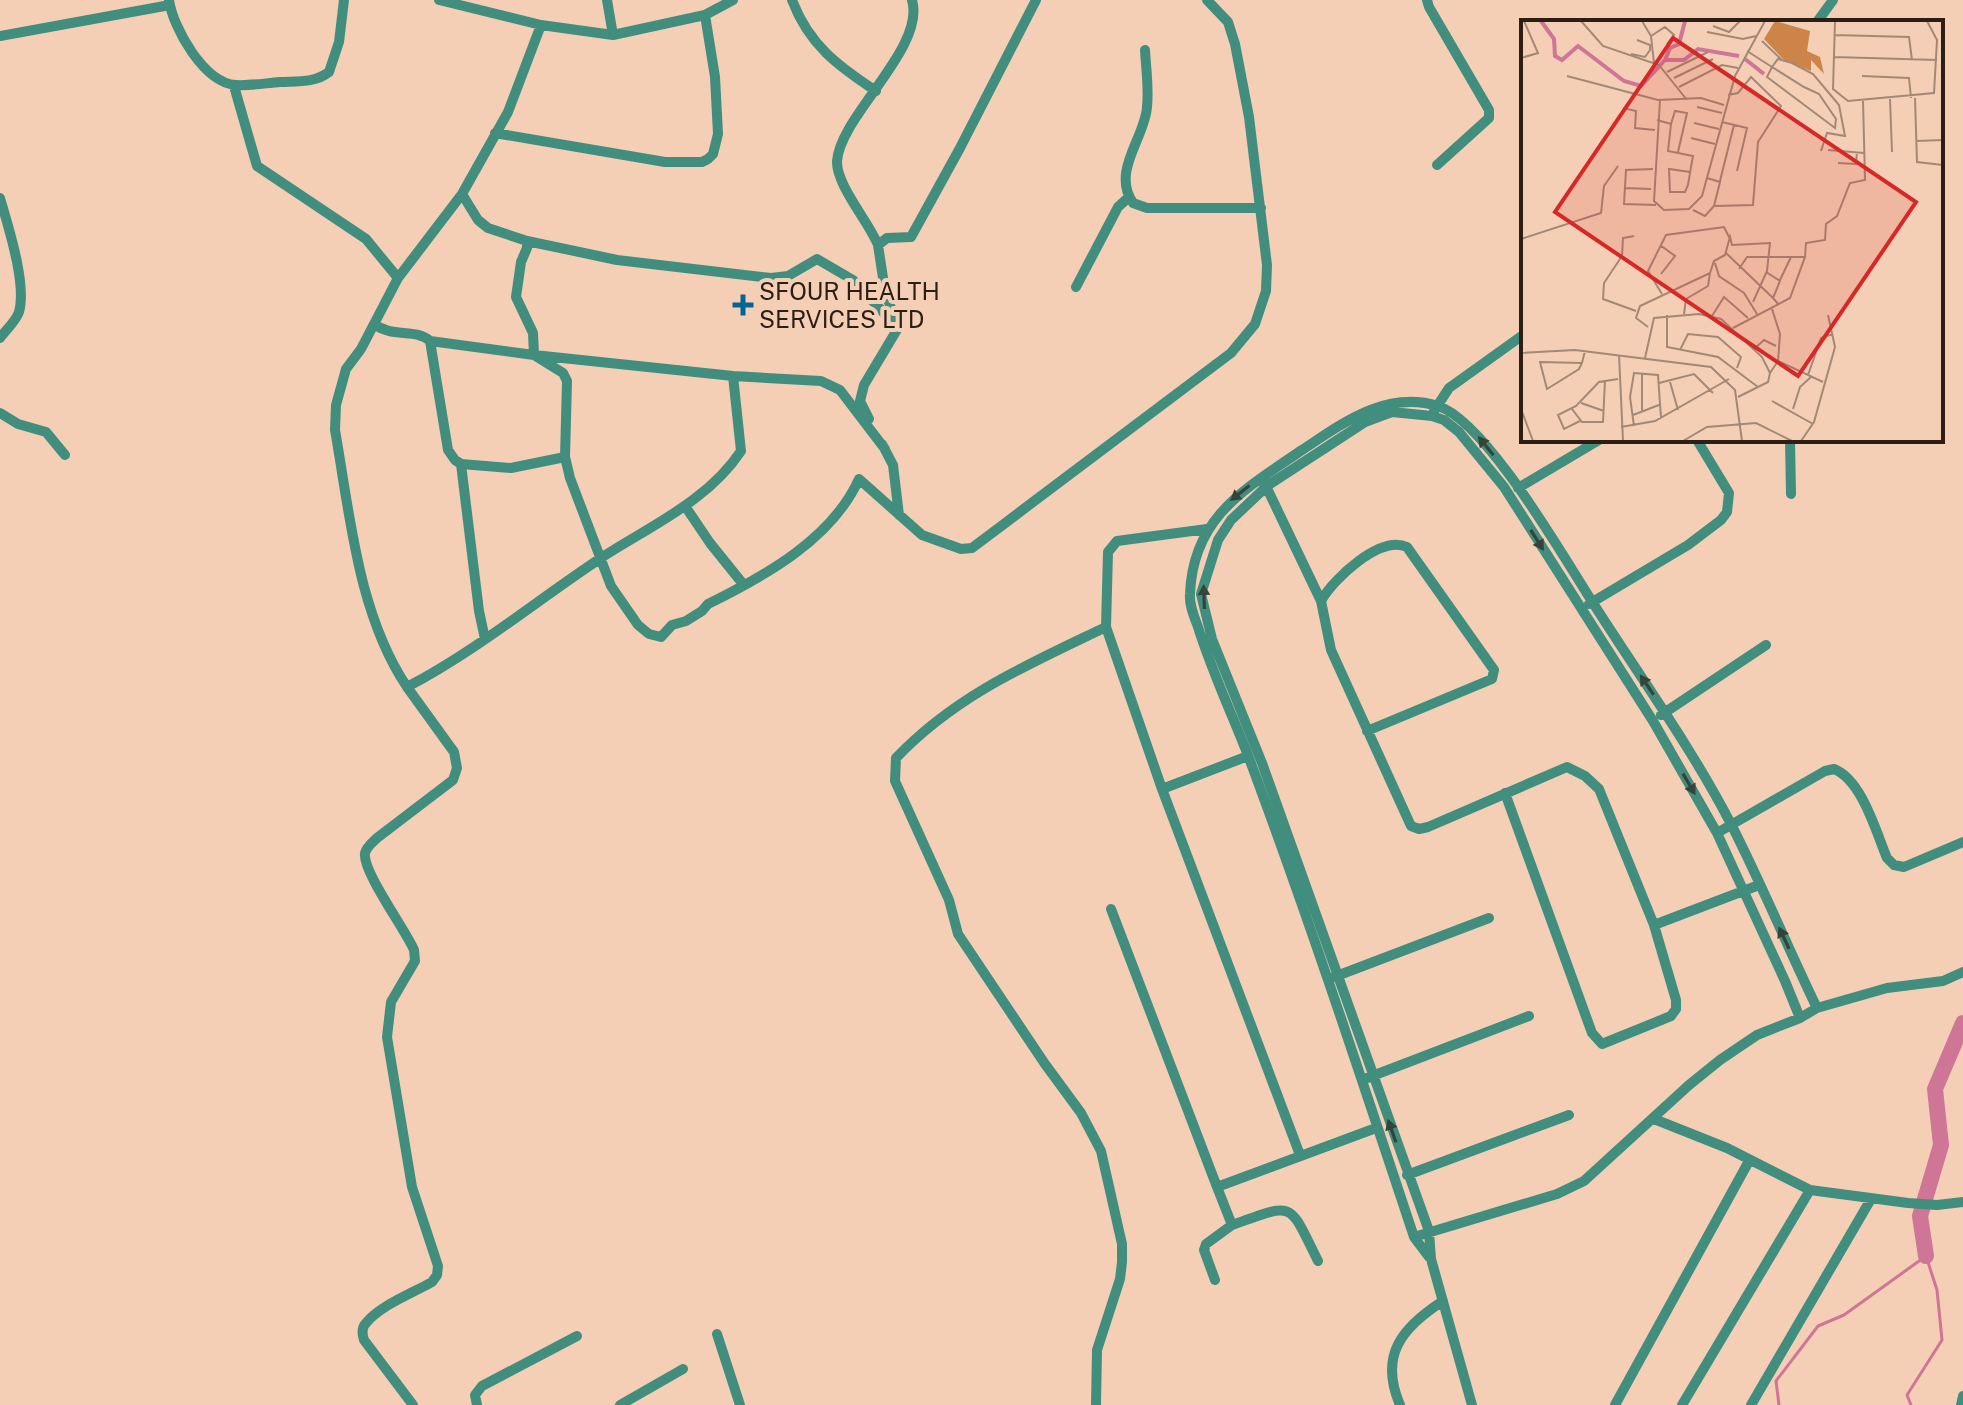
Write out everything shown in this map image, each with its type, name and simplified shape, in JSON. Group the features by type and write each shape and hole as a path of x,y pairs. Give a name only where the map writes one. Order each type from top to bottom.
{"street":[{"path":"0,36 169,3 188,46 203,67 220,81 234,86 317,80 329,72 339,42 344,0"},
{"path":"439,0 541,25 613,35 705,15 733,0"},
{"path":"607,0 613,35"},
{"path":"792,0 823,53 876,91"},
{"path":"898,328 885,291 878,245 840,177 837,161 846,139 911,31 912,0"},
{"path":"878,245 887,238 911,237 1036,0"},
{"path":"859,479 922,535 961,549 972,548 1231,353 1255,324 1266,291 1267,265 1249,117 1228,22 1207,0"},
{"path":"1427,0 1489,110 1489,118 1437,165"},
{"path":"1818,20 1833,0"},
{"path":"495,133 665,162 702,162 708,159 713,154 718,134 715,77 705,15"},
{"path":"413,1405 364,1340 362,1332 364,1324 380,1312 432,1282 438,1266 412,1187 387,1037 391,1002 415,961 414,950 364,858 366,848 453,780 457,768 454,752 407,687 387,653 363,580 335,430 336,405 346,369 398,278 462,194 508,112 541,25"},
{"path":"1145,50 1147,111 1127,169 1129,197 1133,203 1147,208 1261,208"},
{"path":"234,86 257,166 366,239 398,278"},
{"path":"462,194 478,220 488,228 527,241 617,260 771,278 788,276 817,259 853,280 898,328"},
{"path":"1076,287 1118,207 1129,197"},
{"path":"0,198 17,258 19,297 19,311 0,338"},
{"path":"527,241 516,297 533,333 534,355"},
{"path":"374,324 386,332 424,336 430,341 534,355 733,376 821,381 840,390 885,449"},
{"path":"859,479 899,515 893,465 860,401 864,385 898,328"},
{"path":"1435,411 1449,388 1521,336"},
{"path":"430,341 448,450 455,460 461,464 511,468 565,457"},
{"path":"534,355 563,373 567,381 565,457 611,586 638,625 656,638 667,634 672,625 686,621 708,604 773,570 840,514 859,479"},
{"path":"407,687 449,665 600,558 685,506 730,468 741,451 733,376"},
{"path":"1435,411 1459,432 1504,487 1653,721 1717,833 1800,1018"},
{"path":"1333,978 1203,645 1189,599 1194,558 1207,529 1230,502 1365,422 1392,412 1435,411 1455,414 1472,429 1518,488 1665,712 1731,825 1817,1008"},
{"path":"0,413 18,424 46,432 65,455"},
{"path":"1518,488 1596,442"},
{"path":"1581,609 1688,545 1727,512 1729,493 1698,442"},
{"path":"1790,442 1791,494"},
{"path":"461,464 485,639"},
{"path":"1264,482 1321,601 1331,650 1411,826 1419,829 1567,767 1585,776 1599,789 1654,925 1676,1000 1676,1009 1671,1016 1602,1044 1592,1033 1505,793"},
{"path":"1264,482 1218,540 1201,594 1212,639 1262,763 1368,1078 1429,1231 1431,1259 1472,1405"},
{"path":"685,506 743,584"},
{"path":"1207,529 1117,541 1108,552 1106,627 1162,789 1300,1155"},
{"path":"1321,601 1335,581 1379,548 1401,544 1407,547 1494,670 1492,679 1367,731"},
{"path":"1096,1405 1097,1350 1120,1279 1122,1262 1122,1244 1101,1151 1081,1113 958,934 949,900 895,781 896,758 920,733 1000,677 1106,627"},
{"path":"1653,721 1766,645"},
{"path":"1162,789 1248,756"},
{"path":"1717,833 1825,771 1834,769 1849,778 1858,791 1887,858 1894,865 1904,867 1963,842"},
{"path":"1654,925 1759,885"},
{"path":"1111,909 1232,1225"},
{"path":"1333,978 1489,918"},
{"path":"1414,1237 1557,1194 1584,1181 1689,1085 1757,1035 1817,1008 1887,988 1943,981 1963,972"},
{"path":"1368,1078 1529,1016"},
{"path":"1368,1078 1376,1128 1414,1237 1431,1259"},
{"path":"1407,1175 1569,1115"},
{"path":"1654,1119 1727,1148 1810,1190 1908,1203 1937,1205 1963,1202"},
{"path":"1217,1187 1376,1128"},
{"path":"1615,1405 1749,1161"},
{"path":"1682,1405 1810,1190"},
{"path":"1751,1405 1871,1199"},
{"path":"1215,1280 1204,1250 1206,1244 1232,1225 1275,1210 1287,1210 1295,1215 1318,1261"},
{"path":"1400,1405 1392,1387 1390,1369 1394,1351 1409,1329 1443,1301"},
{"path":"717,1334 740,1405"},
{"path":"477,1405 475,1395 482,1386 577,1336"},
{"path":"620,1405 683,1369"},
{"path":"1961,1405 1963,1396"}],"waterway":[{"path":"1926,1256 1920,1216 1941,1145 1935,1089 1963,1023"},
{"path":"1779,1405 1776,1381 1818,1326 1844,1315 1926,1256 1937,1290 1942,1340 1907,1395 1911,1405"}],"place":[{"name":"SFOUR HEALTH SERVICES LTD","path":"743,305"}]}
